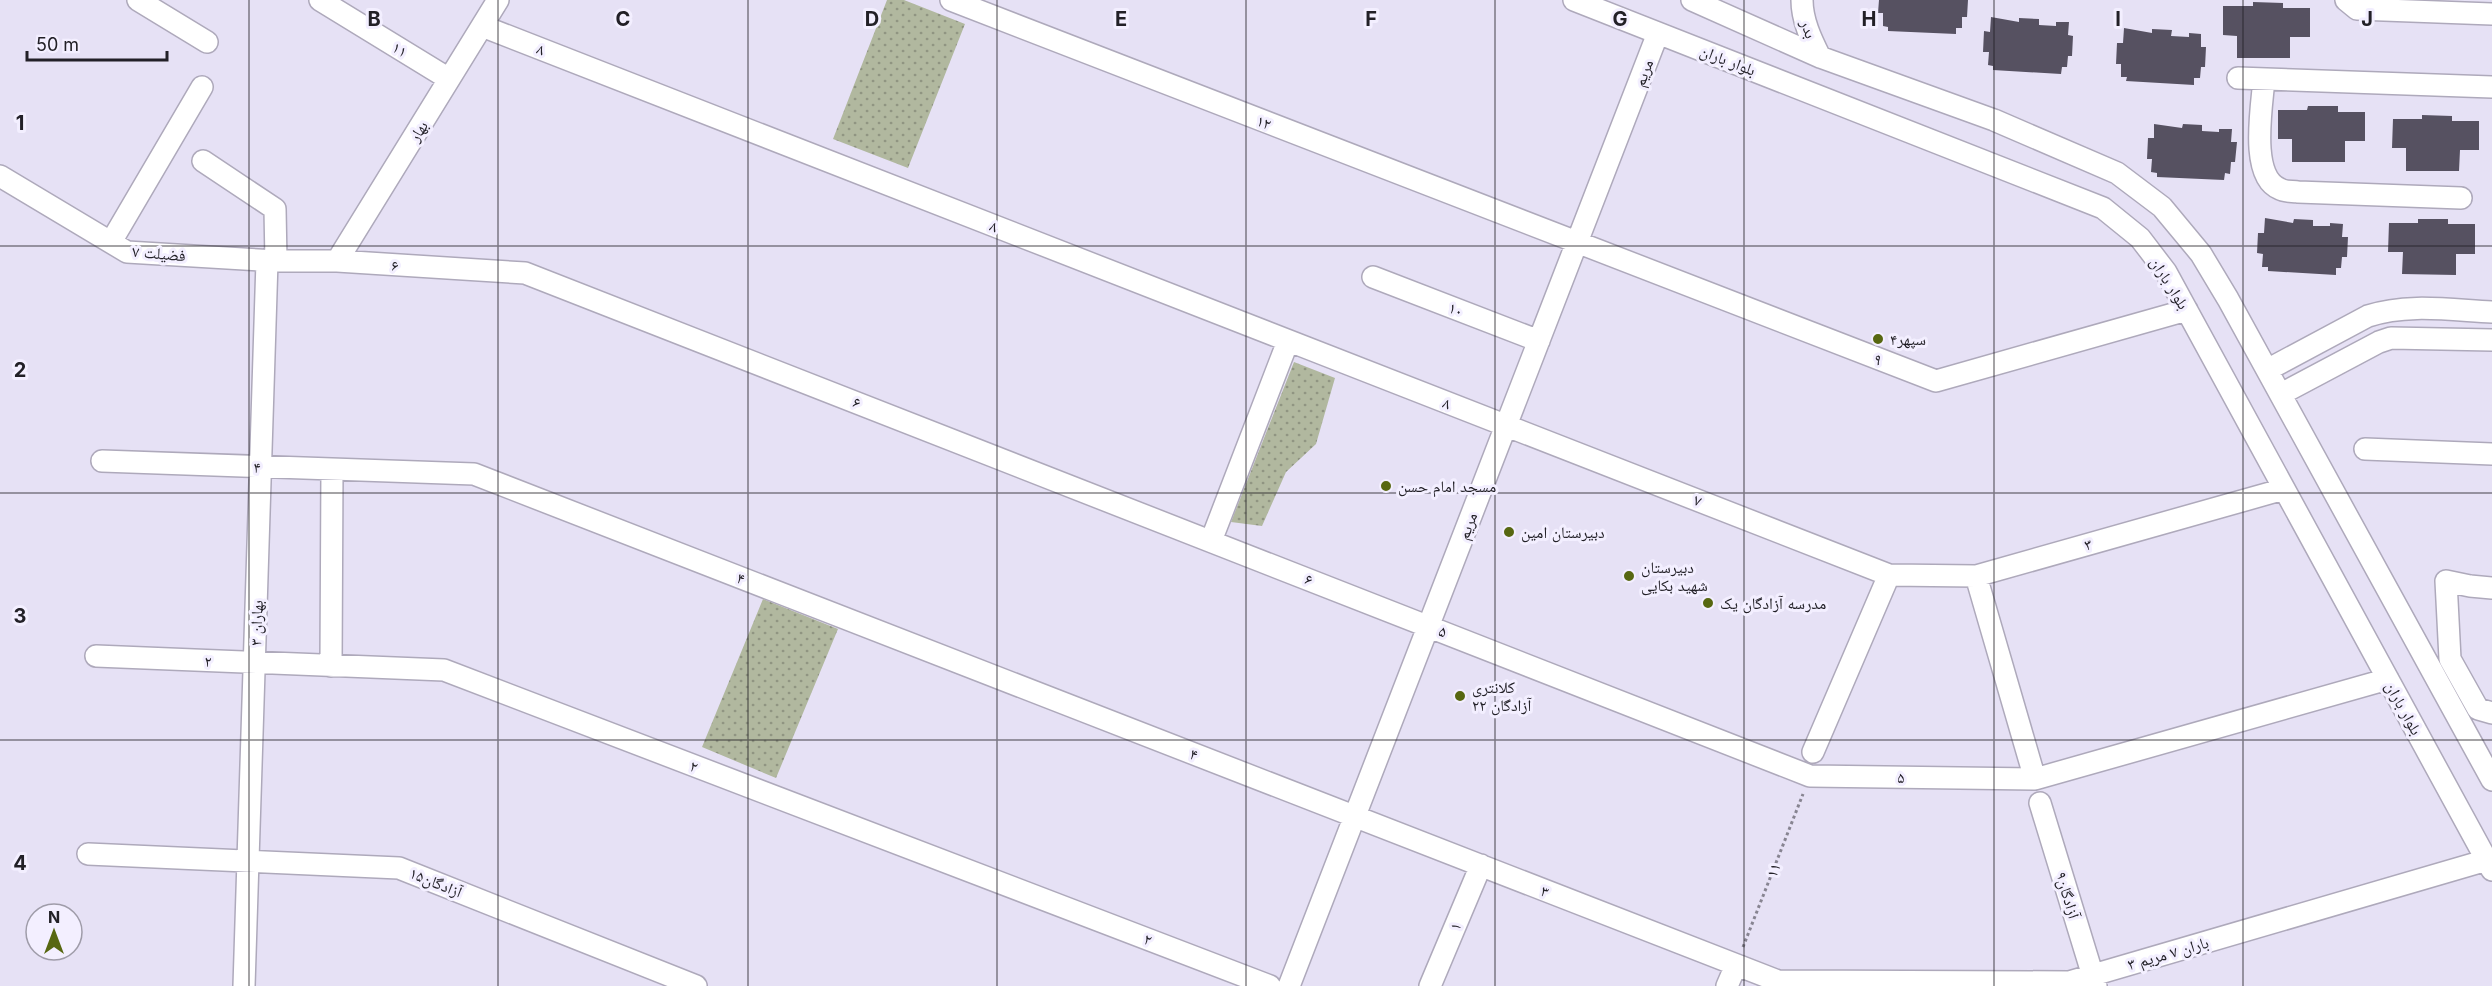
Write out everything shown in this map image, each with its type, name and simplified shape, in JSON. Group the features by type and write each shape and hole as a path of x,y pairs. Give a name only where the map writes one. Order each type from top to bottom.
{"street":[{"path":"138,0 207,42"},
{"name":"۱۱","path":"320,0 450,79"},
{"name":"بهار","path":"337,261 498,0"},
{"name":"۱۲","path":"951,0 1577,243"},
{"name":"بلوار باران","path":"1574,0 2103,208 2140,238 2166,272 2489,865"},
{"path":"1692,0 1820,57 1994,120 2117,173 2162,207 2201,254 2281,394 2492,780"},
{"name":"بدر","path":"1802,0 1802,10 1810,37 1820,57"},
{"path":"2346,0 2357,9 2492,14"},
{"name":"۸","path":"482,26 1506,426"},
{"name":"مریم","path":"1289,986 1658,33"},
{"path":"2238,78 2492,87"},
{"path":"2264,79 2260,157 2264,175 2278,189 2298,192 2461,198"},
{"path":"111,242 202,87"},
{"name":"بهاران ۳","path":"203,161 274,209 261,467 244,986"},
{"name":"فضیلت ۷","path":"0,176 127,252 272,261"},
{"name":"۹","path":"1577,243 1936,381 2187,310"},
{"name":"۶","path":"272,261 337,261 525,273 1429,626"},
{"name":"۱۰","path":"1373,277 1539,341"},
{"path":"2267,370 2368,316 2386,310 2409,308 2492,312"},
{"path":"2281,394 2391,338 2492,340"},
{"path":"1211,541 1288,341"},
{"name":"۷","path":"1506,426 1889,575"},
{"path":"2365,449 2492,454"},
{"name":"۴","path":"102,461 474,474 1355,816"},
{"path":"331,666 332,469"},
{"name":"۳","path":"1889,575 1976,576 2284,489"},
{"path":"1813,752 1889,575"},
{"path":"1976,576 2035,779"},
{"path":"2492,588 2446,581 2450,658 2478,709 2492,713"},
{"name":"۵","path":"1429,626 1810,776 2035,779 2388,679"},
{"name":"۲","path":"96,656 444,670 1270,986"},
{"path":"2471,741 2492,742"},
{"name":"آزادگان۹","path":"2040,803 2094,981"},
{"name":"۳","path":"1355,816 1736,965"},
{"name":"آزادگان۱۵","path":"88,854 399,868 696,986"},
{"name":"۱","path":"1430,986 1481,865"},
{"name":"باران ۷ مریم ۳","path":"1736,965 1778,981 2094,981 2489,865"},
{"path":"1727,986 1736,965"}],"path":[{"name":"۱۱","path":"1736,965 1810,776"}],"green space":[{"path":"887,0 904,0 965,24 908,168 833,139"},
{"path":"1294,362 1335,378 1316,444 1286,472 1262,526 1231,522"},
{"path":"763,599 838,629 776,778 702,747"}],"building":[{"path":"1879,0 1968,0 1967,17 1962,17 1962,28 1956,28 1956,34 1888,31 1888,27 1883,26 1883,13 1878,13"},
{"path":"2253,2 2283,3 2283,8 2310,8 2310,37 2290,37 2290,58 2237,58 2237,36 2223,35 2223,6 2253,6"},
{"path":"1991,17 2019,22 2019,18 2039,19 2039,25 2056,26 2056,22 2069,22 2068,35 2073,36 2072,56 2068,56 2067,67 2062,67 2061,74 1993,70 1993,66 1988,65 1989,52 1983,52 1984,31 1990,32"},
{"path":"2124,28 2152,33 2152,29 2172,30 2171,36 2189,37 2189,33 2201,34 2201,47 2206,47 2205,67 2201,67 2200,78 2194,78 2194,85 2126,81 2127,77 2121,77 2121,64 2116,64 2117,43 2123,43"},
{"path":"2308,106 2338,106 2338,112 2365,112 2365,141 2345,141 2345,162 2292,162 2292,139 2278,139 2278,110 2307,110"},
{"path":"2422,115 2452,116 2452,121 2479,121 2479,150 2460,150 2459,171 2406,171 2406,148 2392,148 2393,119 2422,119"},
{"path":"2154,124 2182,128 2183,124 2202,125 2202,131 2219,132 2219,129 2232,129 2231,142 2237,142 2235,162 2231,162 2230,174 2225,173 2224,180 2157,177 2157,173 2151,172 2152,159 2147,159 2148,138 2154,138"},
{"path":"2265,218 2293,223 2294,219 2313,220 2313,226 2330,226 2330,223 2343,224 2342,237 2348,237 2347,257 2342,257 2341,268 2336,268 2336,275 2268,271 2268,267 2262,267 2263,254 2257,253 2258,233 2264,233"},
{"path":"2418,219 2448,219 2448,224 2475,224 2475,254 2456,254 2456,275 2402,274 2403,252 2388,252 2389,223 2418,223"}],"place":[{"name":"سپهر۴","path":"1878,339"},
{"name":"مسجد امام حسن","path":"1386,486"},
{"name":"دبیرستان امین","path":"1509,532"},
{"name":"دبیرستان شهید بکایی","path":"1629,576"},
{"name":"مدرسه آزادگان یک","path":"1708,603"},
{"name":"کلانتری ۲۲ آزادگان","path":"1460,696"}]}
